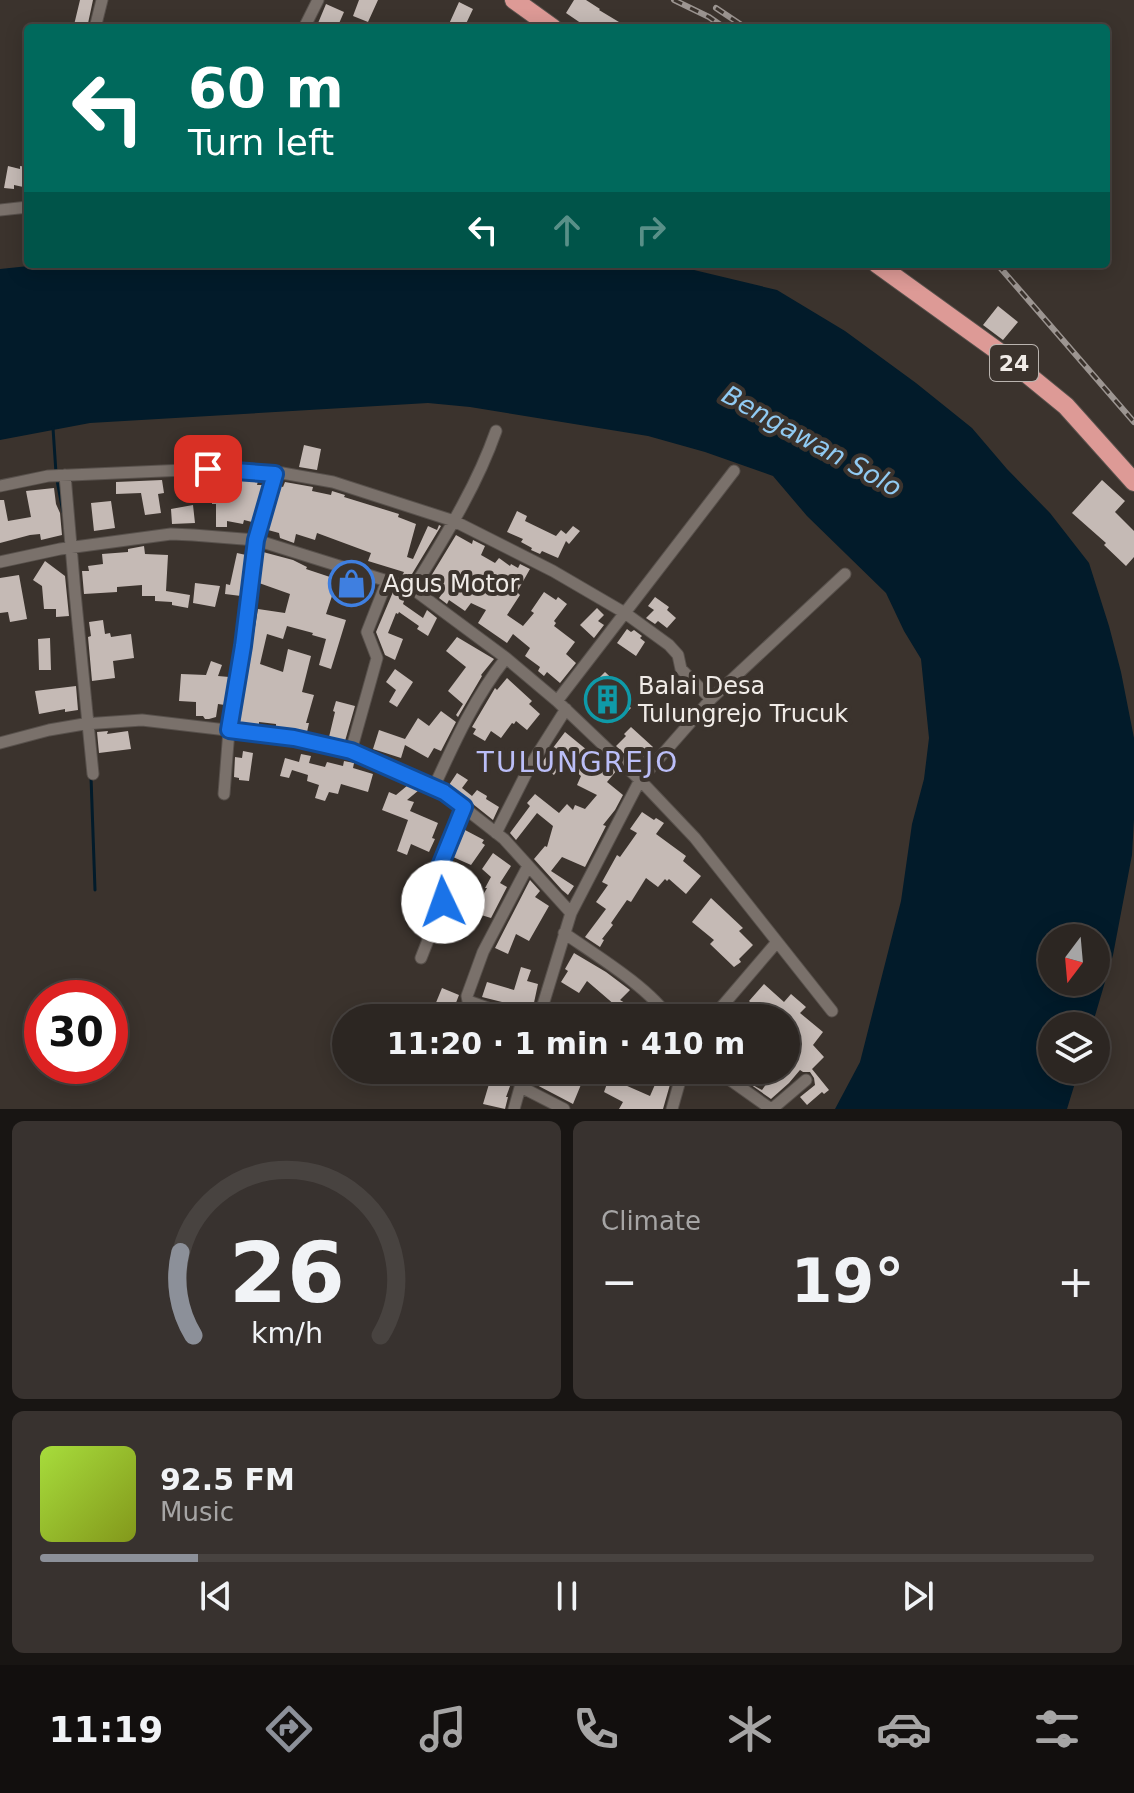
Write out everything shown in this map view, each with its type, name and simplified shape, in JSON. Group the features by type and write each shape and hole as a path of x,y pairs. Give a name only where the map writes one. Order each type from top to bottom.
{"highway":[{"path":"514,0 547,24"},
{"name":"24","path":"883,268 1006,357 1066,406 1134,482"}],"street":[{"path":"96,24 102,0"},
{"path":"306,24 318,0"},
{"path":"0,210 24,207"},
{"path":"413,589 485,462 496,431"},
{"path":"0,486 48,476 208,469 282,473 333,482 454,521 553,571 625,613 674,650 681,669 711,699"},
{"path":"496,833 562,705 625,613 734,471"},
{"path":"224,794 229,730 256,540 275,474"},
{"path":"65,475 66,549 75,593 93,774"},
{"path":"0,562 171,534 256,540 413,589 506,658 562,705 640,780 695,838 832,1011"},
{"path":"543,1004 571,913 640,780 711,699 845,574"},
{"path":"351,751 377,658 367,632 387,581"},
{"path":"434,787 466,717 506,658"},
{"path":"0,743 49,730 142,720 294,738 351,751 444,792 496,833 571,913"},
{"path":"421,958 443,902 438,871 464,807"},
{"path":"476,1004 467,998 483,952 528,866"},
{"path":"564,933 619,971 658,1004"},
{"path":"724,1004 777,942"},
{"path":"736,1084 772,1109 806,1080"},
{"path":"514,1109 522,1084"},
{"path":"672,1109 679,1084"},
{"path":"521,1087 564,1109"}],"water":[{"name":"Bengawan Solo","path":"24,266 686,268 777,290 845,331 972,428 1050,513 1089,563 1109,626 1134,738 1132,855 1110,965 1110,924 1038,924 1038,996 1101,996 1096,1012 1038,1012 1038,1084 1075,1084 1067,1109 835,1109 860,1062 901,901 929,738 921,659 886,593 807,516 773,476 648,436 428,403 90,423 0,440 0,269"}],"building":[{"path":"80,0 93,0 88,24 74,24"},
{"path":"359,0 378,0 368,22 353,16"},
{"path":"574,0 586,0 622,24 582,24 566,13"},
{"path":"459,2 473,9 466,24 449,24"},
{"path":"326,4 344,12 339,24 318,24"},
{"path":"8,166 20,169 20,166 24,166 24,187 14,185 14,189 4,188"},
{"path":"998,306 1018,322 1003,340 983,325"},
{"path":"304,445 321,449 317,470 299,467"},
{"path":"162,480 164,493 158,494 161,513 145,515 141,493 116,494 116,482"},
{"path":"187,480 258,481 257,485 263,485 252,522 227,521 227,527 216,527 216,504 212,504 212,495 187,492"},
{"path":"1102,480 1125,501 1115,512 1134,531 1134,557 1126,566 1104,545 1106,543 1072,513"},
{"path":"285,482 313,487 312,491 331,495 332,491 345,495 399,514 398,517 416,524 407,557 413,559 428,526 437,530 441,526 409,579 402,576 404,572 368,561 371,553 317,533 315,540 296,534 294,543 268,530 280,486 283,487"},
{"path":"54,488 62,535 41,540 40,534 30,535 0,543 0,500 4,500 8,521 31,517 26,491"},
{"path":"111,501 115,528 94,531 91,503"},
{"path":"193,505 195,523 172,524 171,509"},
{"path":"517,511 527,516 525,521 556,536 561,530 566,534 573,526 580,531 569,544 566,541 558,558 542,551 540,554 521,542 523,539 507,532"},
{"path":"456,535 472,544 473,540 485,546 481,555 495,563 499,558 510,566 518,568 520,564 530,569 517,592 520,595 507,615 523,626 534,613 531,611 544,592 567,604 554,621 554,626 575,642 566,654 576,663 560,683 547,672 544,676 538,671 540,667 525,656 530,648 513,634 507,643 478,623 486,610 471,603 465,611 449,600 447,604 439,598 444,591 428,581"},
{"path":"144,546 145,554 168,555 166,591 190,595 188,608 172,605 172,602 155,601 155,596 142,596 142,585 117,587 117,592 84,594 82,571 89,571 88,566 103,564 102,554 128,552 128,549"},
{"path":"263,552 293,560 306,569 330,577 342,576 365,583 358,605 332,596 326,614 346,620 331,669 319,665 326,639 287,626 283,639 267,634 260,664 283,672 288,649 311,656 302,692 314,695 306,723 309,723 307,732 276,727 276,724 239,723 258,609 285,613 290,594 259,583"},
{"path":"237,553 246,555 241,596 225,594"},
{"path":"45,561 65,576 69,616 56,617 56,609 44,609 42,586 33,580"},
{"path":"19,575 27,619 10,622 8,612 0,613 0,578"},
{"path":"195,583 220,586 215,607 193,603"},
{"path":"393,592 405,598 403,604 423,618 427,610 437,618 428,636 417,629 419,626 396,613 388,633 403,639 395,660 385,655 376,632"},
{"path":"655,597 669,607 667,610 676,618 667,628 658,621 655,624 646,618 654,610 648,606"},
{"path":"597,608 604,615 598,621 604,625 594,638 580,625"},
{"path":"103,620 105,634 110,633 111,637 131,634 134,658 113,661 115,678 92,681 89,622"},
{"path":"627,629 631,632 634,630 645,642 636,656 617,643"},
{"path":"457,637 494,659 481,675 458,717 456,715 463,704 448,691 466,667 446,651"},
{"path":"50,638 51,670 39,670 38,639"},
{"path":"211,661 222,665 218,676 229,677 225,705 218,704 216,717 205,719 196,716 196,702 179,701 181,674 206,675"},
{"path":"395,669 413,682 397,707 389,702 396,690 386,682"},
{"path":"605,672 626,692 620,697 631,708 620,719 611,710 608,713 595,699 605,689 597,680"},
{"path":"507,678 532,701 529,704 540,714 527,730 516,721 501,738 491,731 485,741 473,734 476,729 472,727 495,688 497,690"},
{"path":"76,686 78,710 39,714 35,691"},
{"path":"336,701 355,706 345,741 329,737"},
{"path":"441,711 456,722 441,751 434,748 428,758 405,745 401,758 373,749 379,730 405,739 418,718 429,726"},
{"path":"631,727 653,747 638,767 616,746"},
{"path":"108,731 107,734 128,731 131,749 99,753 97,732"},
{"path":"565,732 604,764 606,762 617,770 607,782 623,795 603,825 606,826 585,867 562,857 551,871 574,886 568,895 534,859 547,847 553,826 537,813 516,840 510,833 535,794 559,813 567,804 573,810 575,805 585,809 597,795 577,785 581,776 564,761 554,775 540,765"},
{"path":"243,751 253,753 249,781 234,777 235,757 242,758"},
{"path":"301,754 311,756 309,763 325,767 327,762 343,766 344,761 354,763 353,768 373,774 368,792 341,784 338,794 329,792 325,801 315,798 319,785 307,781 308,775 292,770 289,778 280,776 285,758 299,762"},
{"path":"457,773 468,780 462,788 472,796 477,790 499,807 493,820 449,785"},
{"path":"408,785 419,790 407,800 414,802 410,811 438,823 429,852 411,844 407,855 397,851 408,820 382,810 389,792 396,795"},
{"path":"642,812 664,823 656,834 686,856 683,861 701,876 686,894 669,879 658,887 646,878 631,902 627,900 611,923 613,925 600,947 585,937 606,909 596,902 608,885 602,882 617,855 620,857 637,833 630,829"},
{"path":"465,830 484,840 482,843 485,845 471,865 453,857"},
{"path":"493,853 511,866 500,883 507,887 491,918 478,914 491,877 482,869"},
{"path":"530,880 540,891 535,897 549,906 529,941 516,934 508,954 495,948"},
{"path":"711,898 743,928 739,931 753,945 734,967 710,944 714,940 692,922"},
{"path":"574,953 630,990 620,1000 627,1004 614,1004 587,981 579,993 561,982 568,971 565,969"},
{"path":"521,967 531,970 527,981 538,984 534,1004 510,1004 482,997 487,982 514,990"},
{"path":"764,984 784,1002 791,994 806,1007 800,1013 800,1004 748,1004"},
{"path":"442,988 459,995 456,1004 435,1004"},
{"path":"800,1013 823,1032 813,1045 824,1057 812,1069 829,1090 807,1105 800,1097 815,1085 810,1072 800,1070"},
{"path":"489,1084 511,1084 505,1109 483,1104"},
{"path":"535,1084 581,1084 573,1104"},
{"path":"607,1084 623,1084 650,1096 655,1084 670,1084 663,1109 619,1109 623,1102 604,1092"},
{"path":"750,1084 762,1090 766,1084 788,1084 771,1099"}],"waterway":[{"path":"53,428 56,473"},
{"path":"57,480 63,512"},
{"path":"91,777 95,890"}],"railway":[{"path":"674,0 719,24"},
{"path":"716,8 740,24"},
{"path":"1000,268 1134,422"}],"place":[{"name":"Agus Motor","path":"352,584"},
{"name":"Balai Desa Tulungrejo Trucuk","path":"607,700"}],"district":[{"name":"TULUNGREJO","path":"578,762"}],"route":[{"path":"208,469 275,474 256,540 229,730 294,738 351,751 444,792 464,807 438,871 443,902"}]}
